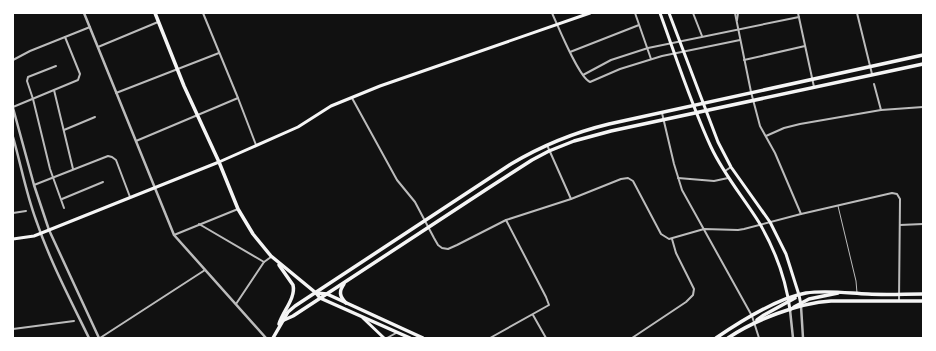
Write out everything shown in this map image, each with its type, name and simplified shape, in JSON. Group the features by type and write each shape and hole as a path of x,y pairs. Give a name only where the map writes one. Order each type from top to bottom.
{"main road":[{"path":"155,13 238,209 253,234 271,256 320,298 410,338"},
{"path":"13,239 34,236 219,162 298,127 331,106 380,86 590,13"},
{"path":"660,13 711,148 760,224 778,261 789,300 790,310"},
{"path":"669,13 718,142 731,167 770,222 786,254 801,305"},
{"path":"278,327 288,312 510,164 546,144 581,131 923,55"},
{"path":"283,321 346,282 490,187 549,151 574,141 649,123 923,64"},
{"path":"647,116 649,123"},
{"path":"485,181 490,187"},
{"path":"272,338 293,295 294,288 276,260"},
{"path":"346,282 340,292 341,297 348,304"},
{"path":"716,338 752,316 799,295 819,292 923,294"},
{"path":"754,323 790,310 816,297 833,295 840,292"},
{"path":"316,293 326,294 423,338"},
{"path":"728,338 789,300"},
{"path":"801,305 830,301 923,301"},
{"path":"363,318 385,338"}],"street":[{"path":"84,13 174,235 266,338"},
{"path":"203,13 256,145"},
{"path":"552,13 570,52 588,82 593,82 620,69 651,59 740,40"},
{"path":"636,13 651,59"},
{"path":"693,13 702,36"},
{"path":"736,13 744,60 760,126 776,153 801,214"},
{"path":"798,13 814,87"},
{"path":"857,13 872,74"},
{"path":"583,75 611,60 648,48 799,17"},
{"path":"98,47 158,22"},
{"path":"570,52 639,25"},
{"path":"13,60 30,51 90,28"},
{"path":"65,37 80,77 77,81 13,108 34,185 50,230 100,338 205,270"},
{"path":"744,60 805,46"},
{"path":"116,93 219,52"},
{"path":"56,66 28,78 26,81 32,95 53,178 62,199 64,208"},
{"path":"874,84 881,110"},
{"path":"54,90 73,169"},
{"path":"136,141 238,98"},
{"path":"352,98 397,180 415,202 438,245 442,248 448,249 506,220 621,179 628,178 633,181 664,237 672,239 704,229 738,230 892,193 897,194 900,199 899,301"},
{"path":"766,136 784,128 800,124 881,110 923,107"},
{"path":"662,113 682,190 752,316 759,338"},
{"path":"64,130 95,117"},
{"path":"13,137 27,192 41,233 63,285 89,338"},
{"path":"546,144 571,198"},
{"path":"34,185 105,156 112,157 116,160 130,197"},
{"path":"725,171 731,167"},
{"path":"678,178 714,181 729,178"},
{"path":"62,199 103,182"},
{"path":"174,235 238,209"},
{"path":"13,213 26,211"},
{"path":"490,338 549,305 546,296 506,220"},
{"path":"199,224 264,262"},
{"path":"900,225 923,224"},
{"path":"632,338 686,302 693,295 694,289 676,253 672,239"},
{"path":"236,304 264,262 271,256"},
{"path":"801,305 803,338"},
{"path":"790,310 793,338"},
{"path":"533,315 546,338"},
{"path":"13,329 74,321"},
{"path":"385,338 397,332"}],"lane":[{"path":"838,206 856,281 857,293"}]}
